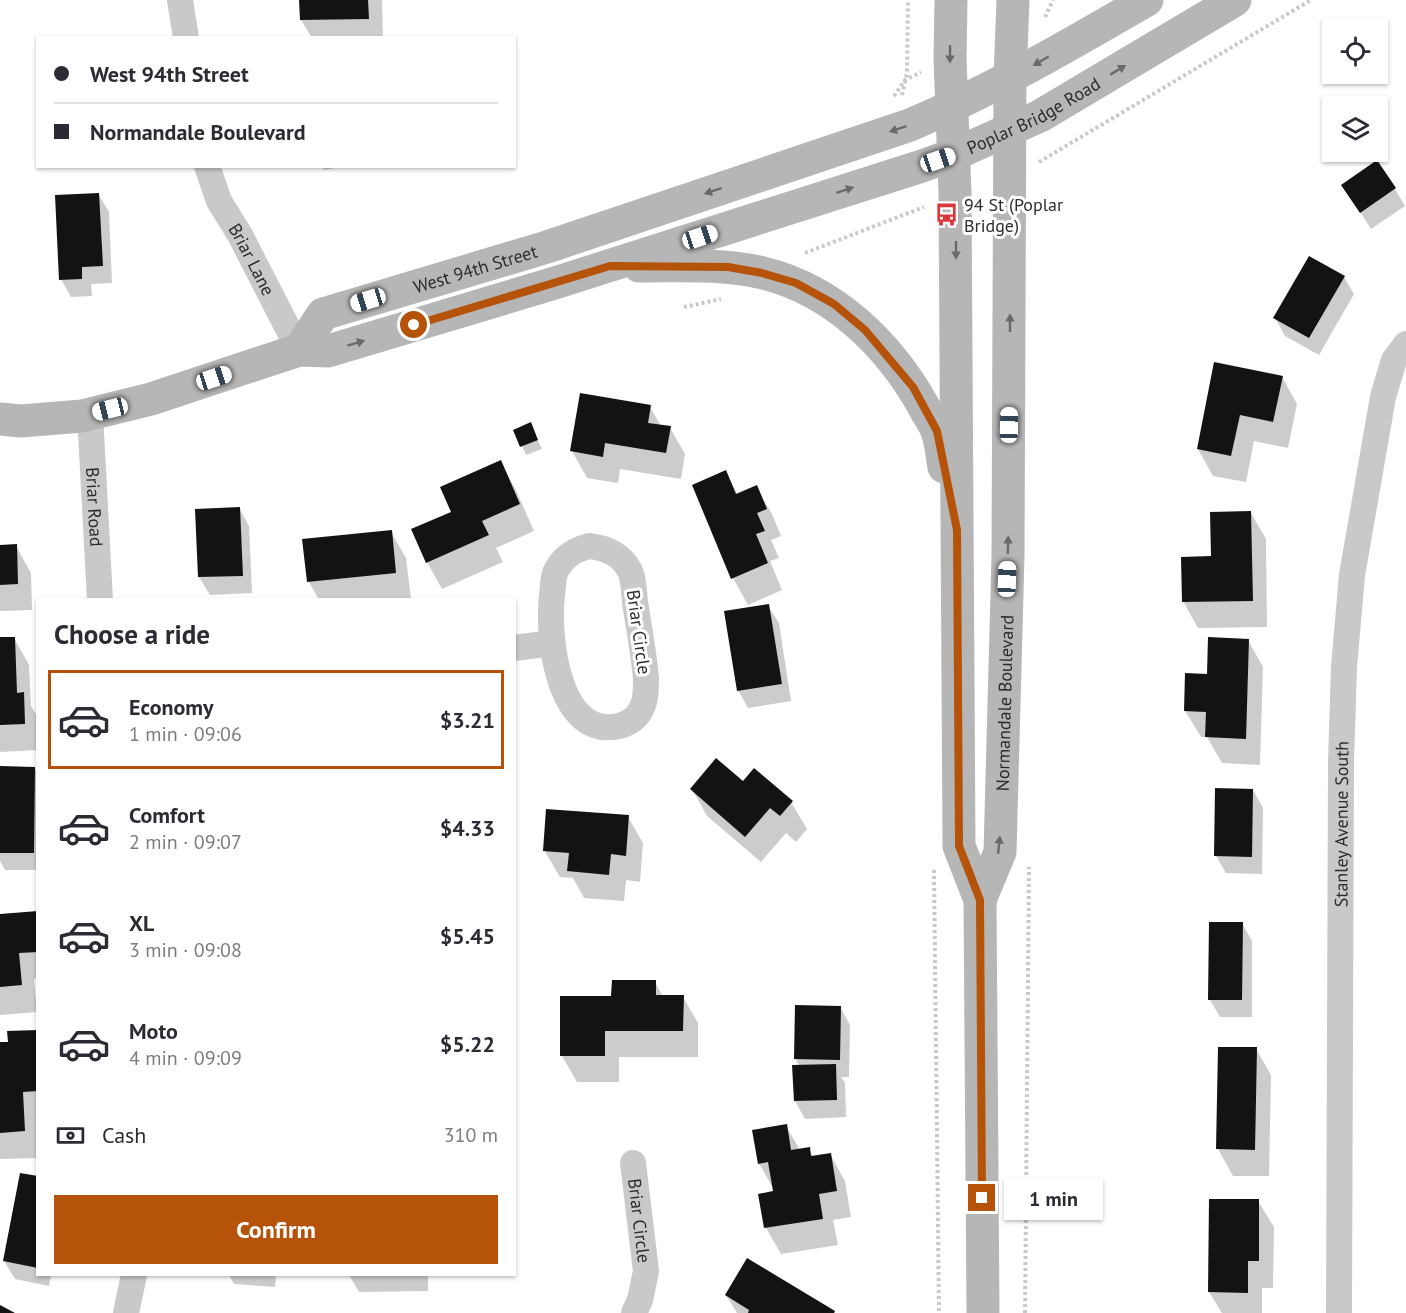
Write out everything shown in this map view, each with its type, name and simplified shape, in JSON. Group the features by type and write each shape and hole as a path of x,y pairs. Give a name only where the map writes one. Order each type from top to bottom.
{"main road":[{"name":"Normandale Boulevard","path":"951,0 950,58 955,154 959,846 980,900 983,1313"},
{"name":"Normandale Boulevard","path":"980,900 1000,852 1008,556 1010,79 1013,0"},
{"path":"952,107 1010,79 1147,0"},
{"name":"Poplar Bridge Road","path":"610,266 955,154 1040,116 1235,0"},
{"name":"West 94th Street","path":"299,350 323,314 600,229 910,125 952,107"},
{"path":"610,266 728,267 762,273 796,283 834,304 865,330 889,357 913,387 937,431 957,530"},
{"name":"West 94th Street","path":"0,419 21,421 90,414 151,399 299,350 328,351 610,266"}],"street":[{"path":"180,0 186,36"},
{"name":"Briar Lane","path":"208,168 219,201 240,234 299,350"},
{"name":"Stanley Avenue South","path":"1339,1313 1341,762 1344,667 1352,575 1381,408 1394,360 1406,344"},
{"name":"Briar Road","path":"90,414 100,598"},
{"name":"Briar Circle","path":"589,546 606,548 620,557 631,572 646,681 644,702 636,718 621,726 601,728 582,718 568,700 552,644 550,609 554,574 561,562 572,551 589,546"},
{"path":"516,648 552,644"},
{"name":"Briar Circle","path":"633,1162 646,1271 640,1300 634,1313"},
{"path":"126,1313 134,1276"}],"path":[{"path":"886,101 894,97 905,80 950,58"}],"building":[{"path":"299,0 368,0 369,19 300,20"},
{"path":"1374,162 1378,162 1396,188 1360,213 1341,185"},
{"path":"99,193 103,266 82,267 82,279 59,280 55,195"},
{"path":"1309,256 1345,276 1309,338 1273,318"},
{"path":"1214,362 1283,376 1273,422 1240,415 1231,456 1197,449"},
{"path":"580,393 651,405 648,423 671,426 666,453 605,443 603,457 570,451"},
{"path":"531,422 538,440 520,447 513,430"},
{"path":"501,460 520,504 482,521 489,535 426,563 411,529 451,512 440,487"},
{"path":"726,470 736,494 757,485 767,509 757,513 765,531 756,534 768,563 731,579 692,485"},
{"path":"240,507 243,576 198,577 195,509"},
{"path":"1251,511 1253,601 1182,602 1181,557 1211,556 1210,512"},
{"path":"392,530 396,573 307,582 302,539"},
{"path":"17,544 18,584 0,585 0,545"},
{"path":"769,604 782,684 737,691 724,611"},
{"path":"0,637 15,637 17,693 24,692 25,724 0,725"},
{"path":"1208,637 1249,639 1246,739 1205,737 1206,712 1184,711 1185,673 1207,674"},
{"path":"716,758 743,781 754,768 793,801 780,816 770,808 745,837 690,789"},
{"path":"0,766 35,767 34,853 0,853"},
{"path":"1215,788 1253,789 1252,857 1214,856"},
{"path":"546,809 629,815 626,856 611,854 609,875 567,871 569,853 543,851"},
{"path":"36,911 36,952 19,953 22,985 0,987 0,914"},
{"path":"1209,922 1243,922 1242,1000 1208,1000"},
{"path":"612,980 656,980 656,995 684,995 683,1031 605,1031 605,1056 560,1056 560,996 611,996"},
{"path":"795,1005 841,1006 840,1060 794,1059"},
{"path":"36,1030 36,1091 23,1092 25,1131 0,1133 0,1042 8,1042 7,1031"},
{"path":"1218,1047 1257,1047 1255,1150 1216,1149"},
{"path":"836,1064 837,1100 794,1101 792,1065"},
{"path":"787,1124 791,1150 810,1147 811,1156 831,1153 837,1191 819,1194 823,1219 764,1228 758,1194 773,1191 768,1162 758,1164 752,1130"},
{"path":"20,1173 36,1176 36,1268 3,1261"},
{"path":"1209,1199 1259,1199 1259,1261 1248,1261 1248,1293 1208,1292"},
{"path":"747,1258 835,1311 834,1313 748,1313 749,1310 725,1295"},
{"path":"0,1305 15,1313 0,1313"}],"place":[{"name":"94 St (Poplar Bridge)","path":"946,214"}],"route":[{"path":"414,325 610,266 728,267 762,273 796,283 834,304 865,330 913,387 937,431 957,530 959,846 980,900 982,1198"}]}
